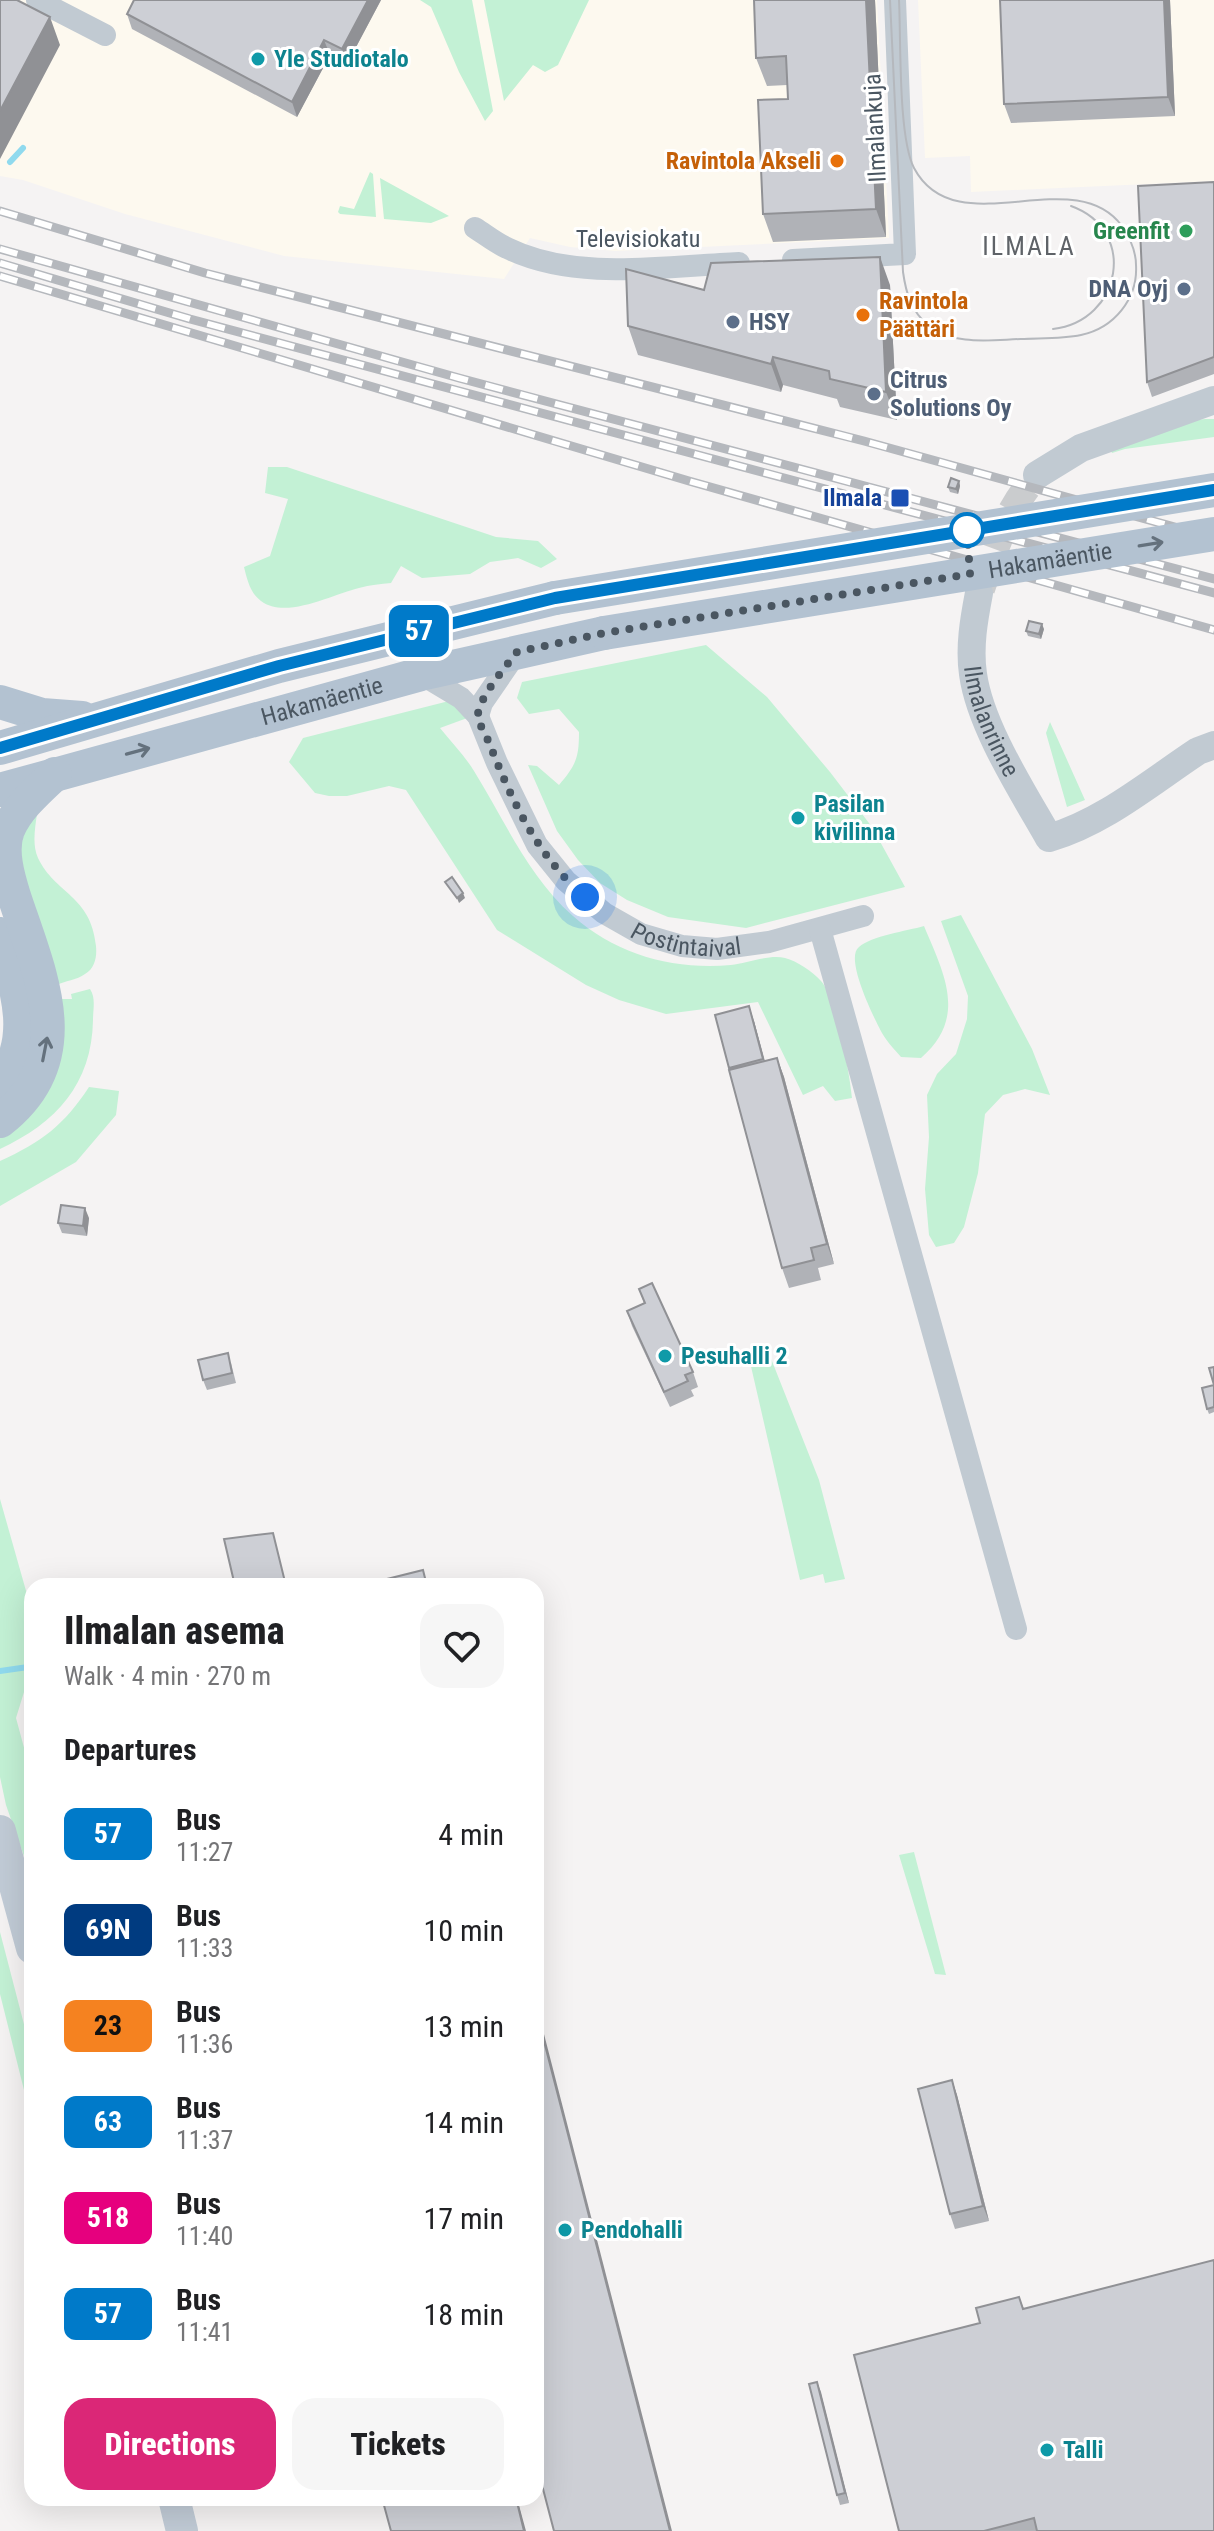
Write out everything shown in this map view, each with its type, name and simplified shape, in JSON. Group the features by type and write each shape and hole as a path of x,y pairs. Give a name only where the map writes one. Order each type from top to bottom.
{"main road":[{"name":"Hakamäentie","path":"0,748 46,724 95,720 279,666 555,598 1214,490"},
{"name":"Hakamäentie","path":"0,790 305,704 604,633 1214,534"},
{"path":"0,702 46,724"},
{"path":"0,1121 23,1100 35,1080 43,1060 48,1008 8,877 5,853 7,831 30,797 59,772"},
{"path":"0,934 21,1027 20,1048 12,1069 0,1083"},
{"path":"0,1831 24,1919"},
{"path":"176,2506 182,2531"}],"street":[{"path":"37,0 105,35"},
{"name":"Ilmalankuja","path":"895,0 905,254"},
{"name":"Televisiokatu","path":"475,228 508,249 555,264 584,267 632,268 905,254"},
{"path":"1037,475 1081,448 1214,400"},
{"name":"Ilmalanrinne","path":"979,593 971,650 976,691 990,729 1049,838 1093,819 1198,751 1214,745"},
{"path":"421,674 461,698 478,716 482,703 517,652"},
{"name":"Postintaival","path":"478,716 537,845 566,881 604,913 641,934 682,946 717,949 769,942 863,916"},
{"path":"820,929 1016,1629"}],"shaded area":[{"path":"0,0 877,0 889,238 615,251 570,247 530,238 504,279 284,256 125,214 23,180 0,176"},
{"path":"918,0 1214,0 1214,181 971,192 970,156 925,158"}],"green space":[{"path":"420,0 472,0 493,111 485,121 459,72 431,7"},
{"path":"484,0 589,0 558,65 545,72 533,65 504,101"},
{"path":"370,172 373,174 376,217 340,214 340,206 354,209"},
{"path":"380,178 449,216 431,223 384,219"},
{"path":"1214,419 1214,437 1112,453 1110,449 1189,421"},
{"path":"268,467 287,467 496,537 538,541 557,559 541,568 518,558 490,562 470,574 422,578 401,566 391,583 359,588 296,607 271,606 254,594 244,567 270,556 288,499 265,493"},
{"path":"706,645 767,697 830,772 872,827 905,887 746,928 668,917 627,900 600,883 578,860 557,831 528,765 537,766 559,785 575,761 579,732 559,709 529,714 517,698 522,682"},
{"path":"449,701 470,717 440,728 470,765 530,866 573,916 608,941 667,962 709,966 779,957 804,967 821,981 832,1003 852,1098 835,1101 823,1086 803,1095 758,1002 666,1014 619,1000 586,985 497,930 406,790 389,786 347,796 315,793 289,762 303,738"},
{"path":"1050,722 1085,800 1067,807 1046,733"},
{"path":"37,814 35,842 38,858 45,870 80,905 93,929 96,946 95,962 88,972 56,985 18,858 25,829"},
{"path":"961,915 1032,1049 1050,1095 1025,1089 1003,1095 985,1114 978,1173 964,1227 954,1243 936,1247 929,1235 925,1189 929,1137 927,1095 937,1074 956,1054 967,1019 968,996 941,921"},
{"path":"924,926 944,978 948,1011 935,1043 921,1058 901,1057 884,1036 867,1002 855,953 872,940"},
{"path":"90,989 94,1004 91,1043 78,1082 54,1114 20,1139 0,1149 0,1138 10,1131 59,999 72,999 71,994"},
{"path":"89,1087 119,1091 116,1115 76,1162 0,1206 0,1161 51,1131"},
{"path":"770,1356 819,1480 845,1579 825,1583 823,1574 800,1580 750,1362"},
{"path":"0,1499 24,1584 24,1692 16,1718 24,1748 24,1856 0,1777"},
{"path":"914,1852 946,1975 935,1974 899,1855"},
{"path":"0,1932 24,2024 24,2090 0,1994"}],"building":[{"path":"0,0 17,0 50,17 0,111"},
{"name":"Yle Studiotalo","path":"134,0 368,0 342,49 324,40 292,102 127,14"},
{"path":"754,0 866,0 876,209 763,214 758,100 788,99 786,56 756,58"},
{"path":"1000,0 1164,0 1168,97 1004,104"},
{"path":"1214,182 1214,357 1147,382 1138,186"},
{"path":"880,257 886,392 830,379 829,371 773,357 771,364 628,326 626,269 704,290 711,263"},
{"path":"951,478 959,481 956,489 948,487"},
{"path":"1029,621 1042,624 1039,634 1026,631"},
{"path":"452,877 463,893 457,898 445,882"},
{"path":"749,1006 763,1059 729,1068 715,1015"},
{"path":"777,1058 827,1244 811,1248 814,1260 782,1268 729,1070"},
{"path":"61,1205 85,1208 83,1226 58,1223"},
{"name":"Pesuhalli 2","path":"652,1283 693,1372 685,1375 688,1381 664,1392 627,1311 645,1303 639,1289"},
{"path":"228,1353 232,1373 203,1380 198,1360"},
{"path":"1214,1367 1214,1385 1209,1368"},
{"path":"1214,1385 1214,1407 1207,1409 1202,1388"},
{"path":"273,1533 284,1578 233,1578 224,1539"},
{"path":"423,1570 425,1578 391,1578"},
{"name":"Pendohalli","path":"544,2041 670,2531 554,2531 544,2493"},
{"path":"952,2080 983,2206 950,2214 918,2089"},
{"name":"Talli","path":"1214,2260 1214,2531 1037,2531 1034,2518 984,2531 899,2531 854,2355 980,2323 976,2308 1019,2297 1023,2309"},
{"path":"817,2382 845,2493 837,2495 809,2384"},
{"path":"384,2506 518,2506 524,2531 391,2531"}],"waterway":[{"path":"10,162 23,148"},
{"path":"0,1671 24,1668"}],"tunnel":[{"path":"981,589 1010,515 1037,475"}],"tram line":[{"path":"890,0 903,272 913,308 938,332 961,339 1066,337 1104,326 1128,300 1136,277 1136,265 1134,250 1122,226 1101,208 1075,200 985,204 957,201 933,190 914,168 903,112 899,0"},
{"path":"1053,329 1076,322 1094,310 1107,293 1113,274 1113,253 1106,234 1092,218 1071,206"}],"railway":[{"path":"0,211 205,273 864,441 1214,538"},
{"path":"0,249 459,378 1214,579"},
{"path":"0,263 190,319 1214,593"},
{"path":"0,276 689,481 1214,630"}],"bus line":[{"name":"57","path":"0,748 279,666 555,598 1214,490"}],"place":[{"name":"Yle Studiotalo","path":"258,59"},
{"name":"Ravintola Akseli","path":"837,161"},
{"name":"Greenfit","path":"1186,231"},
{"name":"DNA Oyj","path":"1184,289"},
{"name":"Ravintola Päättäri","path":"863,315"},
{"name":"HSY","path":"733,322"},
{"name":"Citrus Solutions Oy","path":"874,394"},
{"name":"Ilmala","path":"900,498"},
{"name":"Pasilan kivilinna","path":"798,818"},
{"name":"Pesuhalli 2","path":"665,1356"},
{"name":"Pendohalli","path":"565,2230"},
{"name":"Talli","path":"1047,2450"}],"district":[{"name":"ILMALA","path":"1029,246"}],"route":[{"path":"585,897 566,881 537,845 478,716 482,703 517,652 604,633 970,574 967,530"}]}
